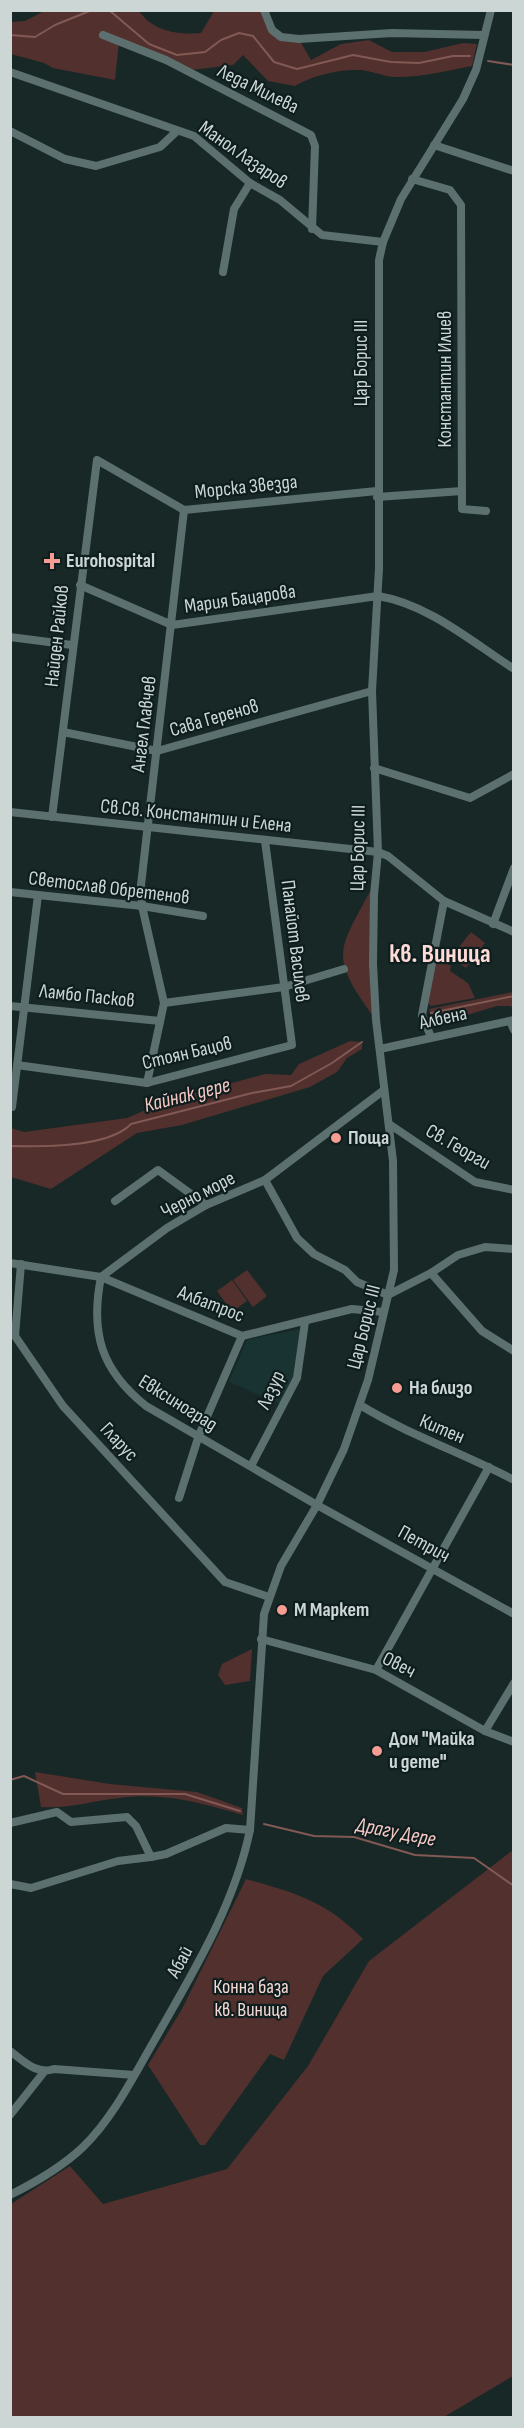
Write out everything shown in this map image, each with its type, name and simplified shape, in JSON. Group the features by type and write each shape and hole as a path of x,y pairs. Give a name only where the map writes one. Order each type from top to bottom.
{"street":[{"path":"264,10 272,30 281,37 299,39 392,33 484,35"},
{"name":"Цар Борис III","path":"259,1686 261,1639 269,1597 281,1566 317,1505 344,1449 360,1405 394,1270 393,1161 373,964 374,895 378,852 372,691 378,596 377,291 383,242 412,179 463,99 476,70 491,10"},
{"name":"Леда Милева","path":"103,35 166,60 311,135 315,146 312,229"},
{"name":"Манол Лазаров","path":"10,72 194,136 250,183 280,200 322,235 383,242"},
{"path":"10,131 65,159 96,166 159,147 177,131"},
{"path":"434,145 513,171"},
{"name":"Константин Илиев","path":"412,179 450,190 461,205 462,493"},
{"path":"223,272 234,209 250,183"},
{"name":"Морска Звезда","path":"97,460 184,510 377,494 462,493"},
{"name":"Найден Райков","path":"52,817 97,460"},
{"path":"462,493 462,509 486,511"},
{"name":"Ангел Главчев","path":"147,1083 164,1003 142,906 141,885 184,510"},
{"name":"Мария Бацарова","path":"80,585 172,625 378,596"},
{"path":"378,596 398,600 427,613 513,669"},
{"path":"10,637 72,645"},
{"name":"Сава Геренов","path":"63,732 158,751 372,691"},
{"path":"374,768 470,798 513,774"},
{"name":"Св.Св. Константин и Елена","path":"10,812 378,852"},
{"name":"Панайот Василев","path":"265,841 292,1045"},
{"path":"378,852 388,856 444,901 513,932"},
{"path":"492,924 513,868"},
{"name":"Светослав Обретенов","path":"10,892 142,906 203,916"},
{"path":"12,1107 38,895"},
{"path":"431,1037 422,1015 444,901"},
{"name":"Ламбо Пасков","path":"164,1003 284,987 344,969"},
{"name":"Ламбо Пасков","path":"10,1006 160,1021"},
{"path":"512,1020 513,1030"},
{"name":"Албена","path":"380,1049 512,1020"},
{"name":"Стоян Бацов","path":"17,1065 147,1083 292,1045"},
{"name":"Черно море","path":"101,1277 167,1228 206,1205 265,1180 384,1090"},
{"name":"Св. Георги","path":"389,1125 475,1182 513,1190"},
{"path":"115,1201 158,1170 206,1205"},
{"path":"265,1180 297,1238 314,1254 345,1270 357,1282 388,1295 431,1273 458,1255 485,1248 513,1249"},
{"path":"10,1263 101,1277"},
{"name":"Гларус","path":"21,1264 15,1336 63,1406 225,1582 269,1597"},
{"path":"431,1273 482,1331 513,1351"},
{"name":"Албатрос","path":"101,1277 242,1336 352,1310 384,1312"},
{"name":"Евксиноград","path":"101,1277 96,1301 100,1344 114,1376 124,1389 146,1406 317,1505"},
{"name":"Лазур","path":"251,1466 297,1378 305,1322"},
{"path":"179,1498 199,1435 242,1336"},
{"name":"Китен","path":"360,1405 398,1428 489,1467 513,1480"},
{"path":"376,1670 489,1467"},
{"name":"Петрич","path":"317,1505 513,1614"},
{"name":"Овеч","path":"261,1639 376,1670 485,1731 513,1742"},
{"path":"485,1731 513,1683"},
{"name":"Абай","path":"10,2195 40,2179 83,2147 105,2121 203,1955 236,1881 250,1830 259,1686"},
{"path":"10,1823 57,1812 71,1822 127,1817 136,1826 151,1857"},
{"path":"10,1884 31,1888 118,1861 166,1854 226,1828 250,1830"},
{"path":"10,2051 38,2071 54,2069 134,2074"},
{"path":"10,2115 44,2072"}],"shaded area":[{"path":"300,1329 294,1376 280,1404 229,1382 247,1340"}],"green space":[{"path":"44,11 139,11 151,23 166,30 201,33 214,11 264,11 272,30 299,39 311,60 341,44 369,40 392,52 424,52 463,43 477,44 472,66 403,77 361,70 344,71 327,73 295,86 268,81 243,55 233,65 183,71 119,42 115,80 53,68 44,63 11,54 10,22 25,21"},
{"path":"375,882 376,1020 350,980 344,965 343,952 346,938"},
{"path":"471,932 485,943 466,968 451,957"},
{"path":"436,957 451,966 450,971 468,983 475,998 431,1006 427,1002"},
{"path":"513,992 513,1010 511,1006 497,1006 447,1021 445,1018 432,1020 429,1009"},
{"path":"350,1041 362,1042 362,1049 347,1058 337,1072 310,1087 182,1125 137,1133 51,1189 11,1177 11,1128 24,1132 127,1118 166,1101 265,1074 291,1075 299,1064"},
{"path":"247,1270 267,1296 253,1307 233,1280"},
{"path":"232,1280 247,1301 232,1312 217,1291"},
{"path":"252,1649 250,1681 225,1685 218,1675 222,1664"},
{"path":"35,1772 110,1784 197,1792 242,1808 243,1815 197,1803 151,1796 119,1798 61,1807 41,1807"},
{"path":"513,1850 513,2376 444,2417 11,2417 11,2204 70,2166 103,2204 227,2169 308,2066 369,1961"},
{"name":"Конна база кв. Виница","path":"246,1879 295,1894 323,1907 363,1939 323,1976 284,2060 270,2054 205,2145 200,2145 148,2065 182,2009"}],"waterway":[{"path":"10,35 35,37 55,25 92,10"},
{"path":"109,10 149,44 177,55 205,52 221,40 239,33 253,36 274,62 297,69 353,55 391,62 419,63 453,56 470,56"},
{"path":"488,61 514,65"},
{"name":"Кайнак дере","path":"431,1013 514,996"},
{"name":"Кайнак дере","path":"10,1146 56,1146 91,1142 121,1132 131,1124 252,1093 291,1086 332,1063 362,1042"},
{"name":"Драгу Дере","path":"10,1780 24,1776 63,1794 185,1794 240,1811"},
{"name":"Драгу Дере","path":"264,1824 314,1836 354,1837 415,1855 474,1858 514,1886"}],"place":[{"name":"Eurohospital","path":"52,561"},
{"name":"Поща","path":"336,1138"},
{"name":"На близо","path":"397,1388"},
{"name":"М Маркет","path":"282,1610"},
{"name":"Дом \"Майка и дете\"","path":"377,1751"}],"district":[{"name":"кв. Виница","path":"440,954"}]}
